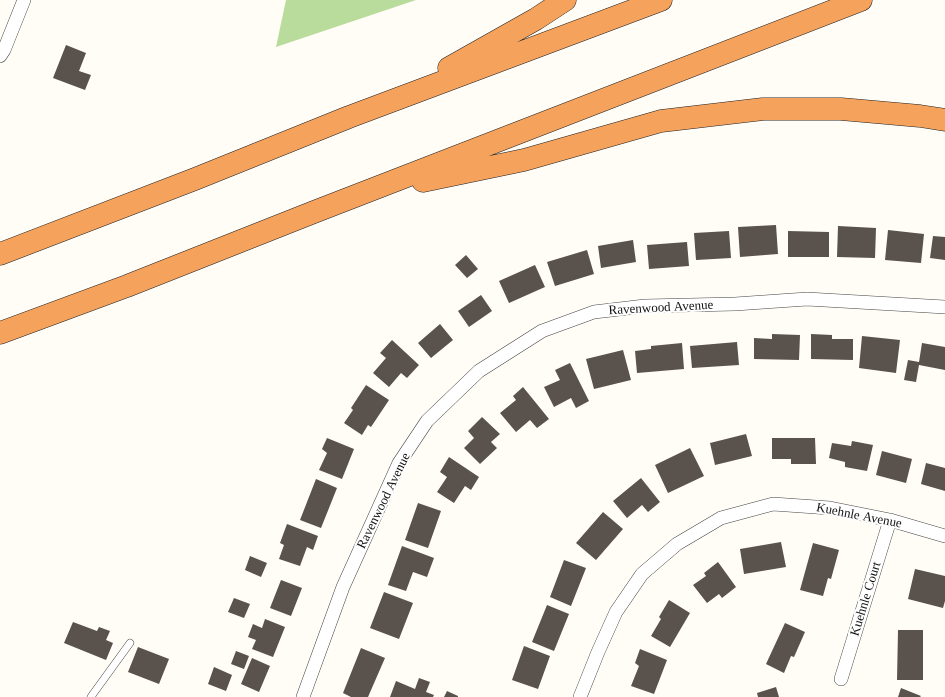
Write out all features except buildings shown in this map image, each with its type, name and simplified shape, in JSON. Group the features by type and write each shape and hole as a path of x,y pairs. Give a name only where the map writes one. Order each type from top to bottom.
{"highway":[{"path":"389,102 536,19 565,0"},
{"path":"0,254 349,117 661,0"},
{"path":"0,333 127,286 860,0"},
{"path":"359,195 524,160 661,121 763,110 841,109 920,116 945,120"}],"street":[{"path":"0,56 4,50 24,0"},
{"name":"Ravenwood Avenue","path":"303,697 343,587 399,463 427,422 479,371 542,331 594,312 645,306 735,304 807,299 945,307"},
{"name":"Kuehnle Avenue","path":"580,697 616,612 642,574 677,544 721,518 773,504 830,508 890,520 945,536"},
{"name":"Kuehnle Court","path":"842,679 890,520"}],"lane":[{"path":"92,697 130,643"}],"green space":[{"path":"286,0 416,0 276,47"}]}
